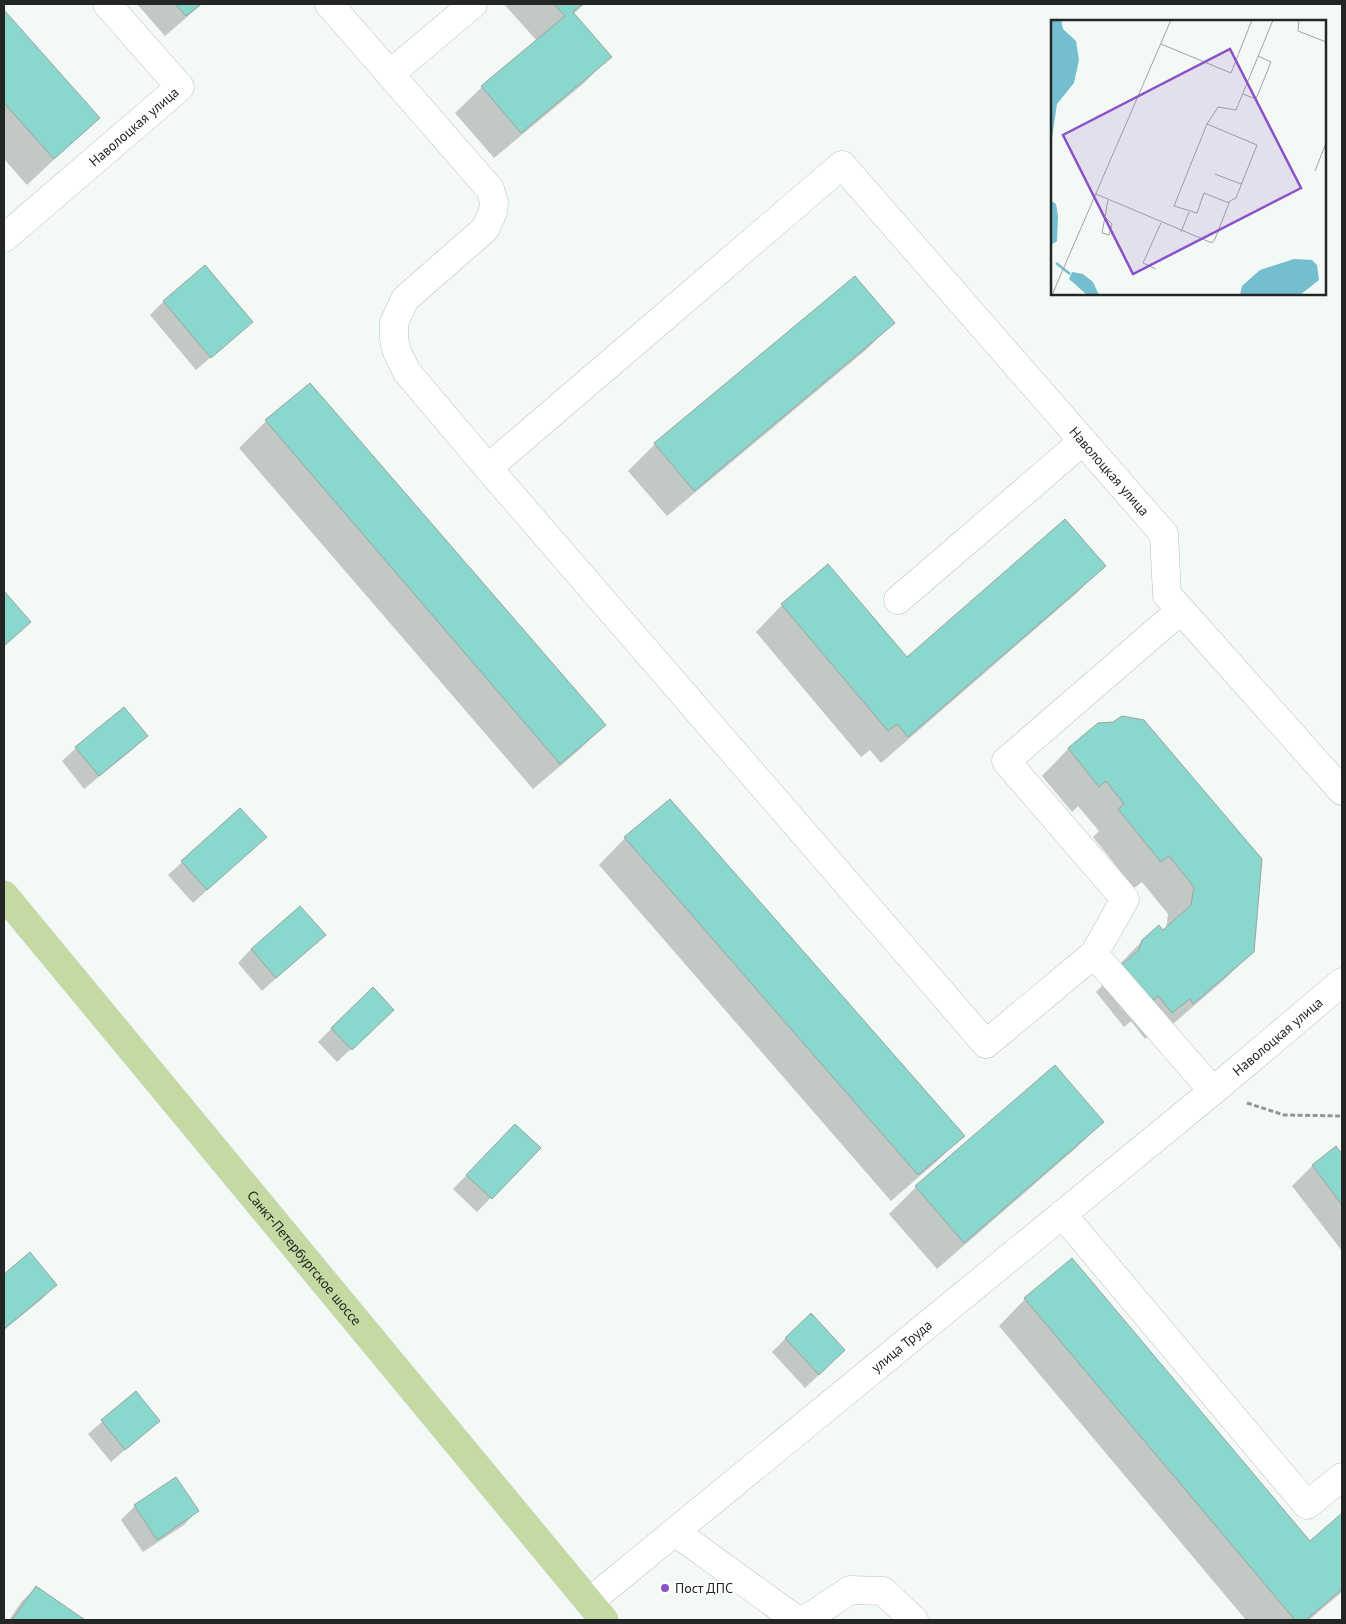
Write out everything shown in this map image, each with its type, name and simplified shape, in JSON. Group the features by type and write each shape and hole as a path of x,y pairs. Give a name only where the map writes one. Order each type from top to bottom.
{"main road":[{"name":"Санкт-Петербургское шоссе","path":"4,895 597,1611"}],"street":[{"name":"Наволоцкая улица","path":"4,238 180,87 107,4"},
{"path":"329,4 490,189 494,202 493,212 485,229 405,299 394,323 394,339 397,352 407,372 986,1044 1094,954 1125,899 1006,761 1181,610"},
{"path":"390,74 473,4"},
{"name":"Наволоцкая улица","path":"488,468 842,165 1164,534 1167,595 1342,790"},
{"path":"898,600 1083,441"},
{"path":"1094,954 1213,1092"},
{"name":"Наволоцкая улица","path":"1213,1092 1342,982"},
{"name":"улица Труда","path":"597,1611 675,1532 1213,1092"},
{"path":"1062,1214 1307,1505 1342,1477"},
{"path":"675,1532 797,1620"},
{"path":"805,1620 850,1590 883,1591 914,1620"}],"path":[{"path":"1213,1092 1284,1115 1342,1116"}],"building":[{"path":"175,4 201,4 186,16"},
{"path":"554,4 582,4 573,12 612,57 521,133 481,86 565,16"},
{"path":"4,10 100,118 54,159 4,103"},
{"path":"205,265 253,322 211,358 163,301"},
{"path":"855,276 895,323 694,491 654,443"},
{"path":"310,383 606,725 560,764 265,420"},
{"path":"1065,519 1106,566 908,737 897,724 888,731 781,604 828,564 907,657"},
{"path":"4,591 31,622 4,646"},
{"path":"124,707 148,736 99,776 75,747"},
{"path":"1122,716 1144,720 1262,859 1254,952 1193,1004 1190,999 1172,1013 1158,996 1151,1001 1121,965 1139,950 1142,940 1159,925 1163,930 1191,905 1194,887 1169,856 1161,862 1118,809 1124,804 1106,781 1099,787 1068,748 1098,723 1113,722"},
{"path":"670,799 965,1136 918,1175 624,837"},
{"path":"240,808 267,837 207,890 181,861"},
{"path":"300,906 326,935 276,978 251,949"},
{"path":"373,987 394,1010 352,1050 331,1028"},
{"path":"1055,1065 1104,1122 964,1243 915,1186"},
{"path":"515,1124 541,1148 492,1199 466,1175"},
{"path":"1336,1146 1342,1154 1342,1205 1312,1165"},
{"path":"30,1252 57,1285 4,1329 4,1274"},
{"path":"1072,1258 1310,1541 1342,1513 1342,1589 1306,1620 1295,1620 1024,1298"},
{"path":"811,1313 845,1350 819,1375 785,1338"},
{"path":"136,1391 160,1421 125,1450 101,1420"},
{"path":"176,1477 199,1511 157,1540 134,1505"},
{"path":"36,1586 85,1620 12,1620"}],"place":[{"name":"Пост ДПС","path":"665,1588"}]}
